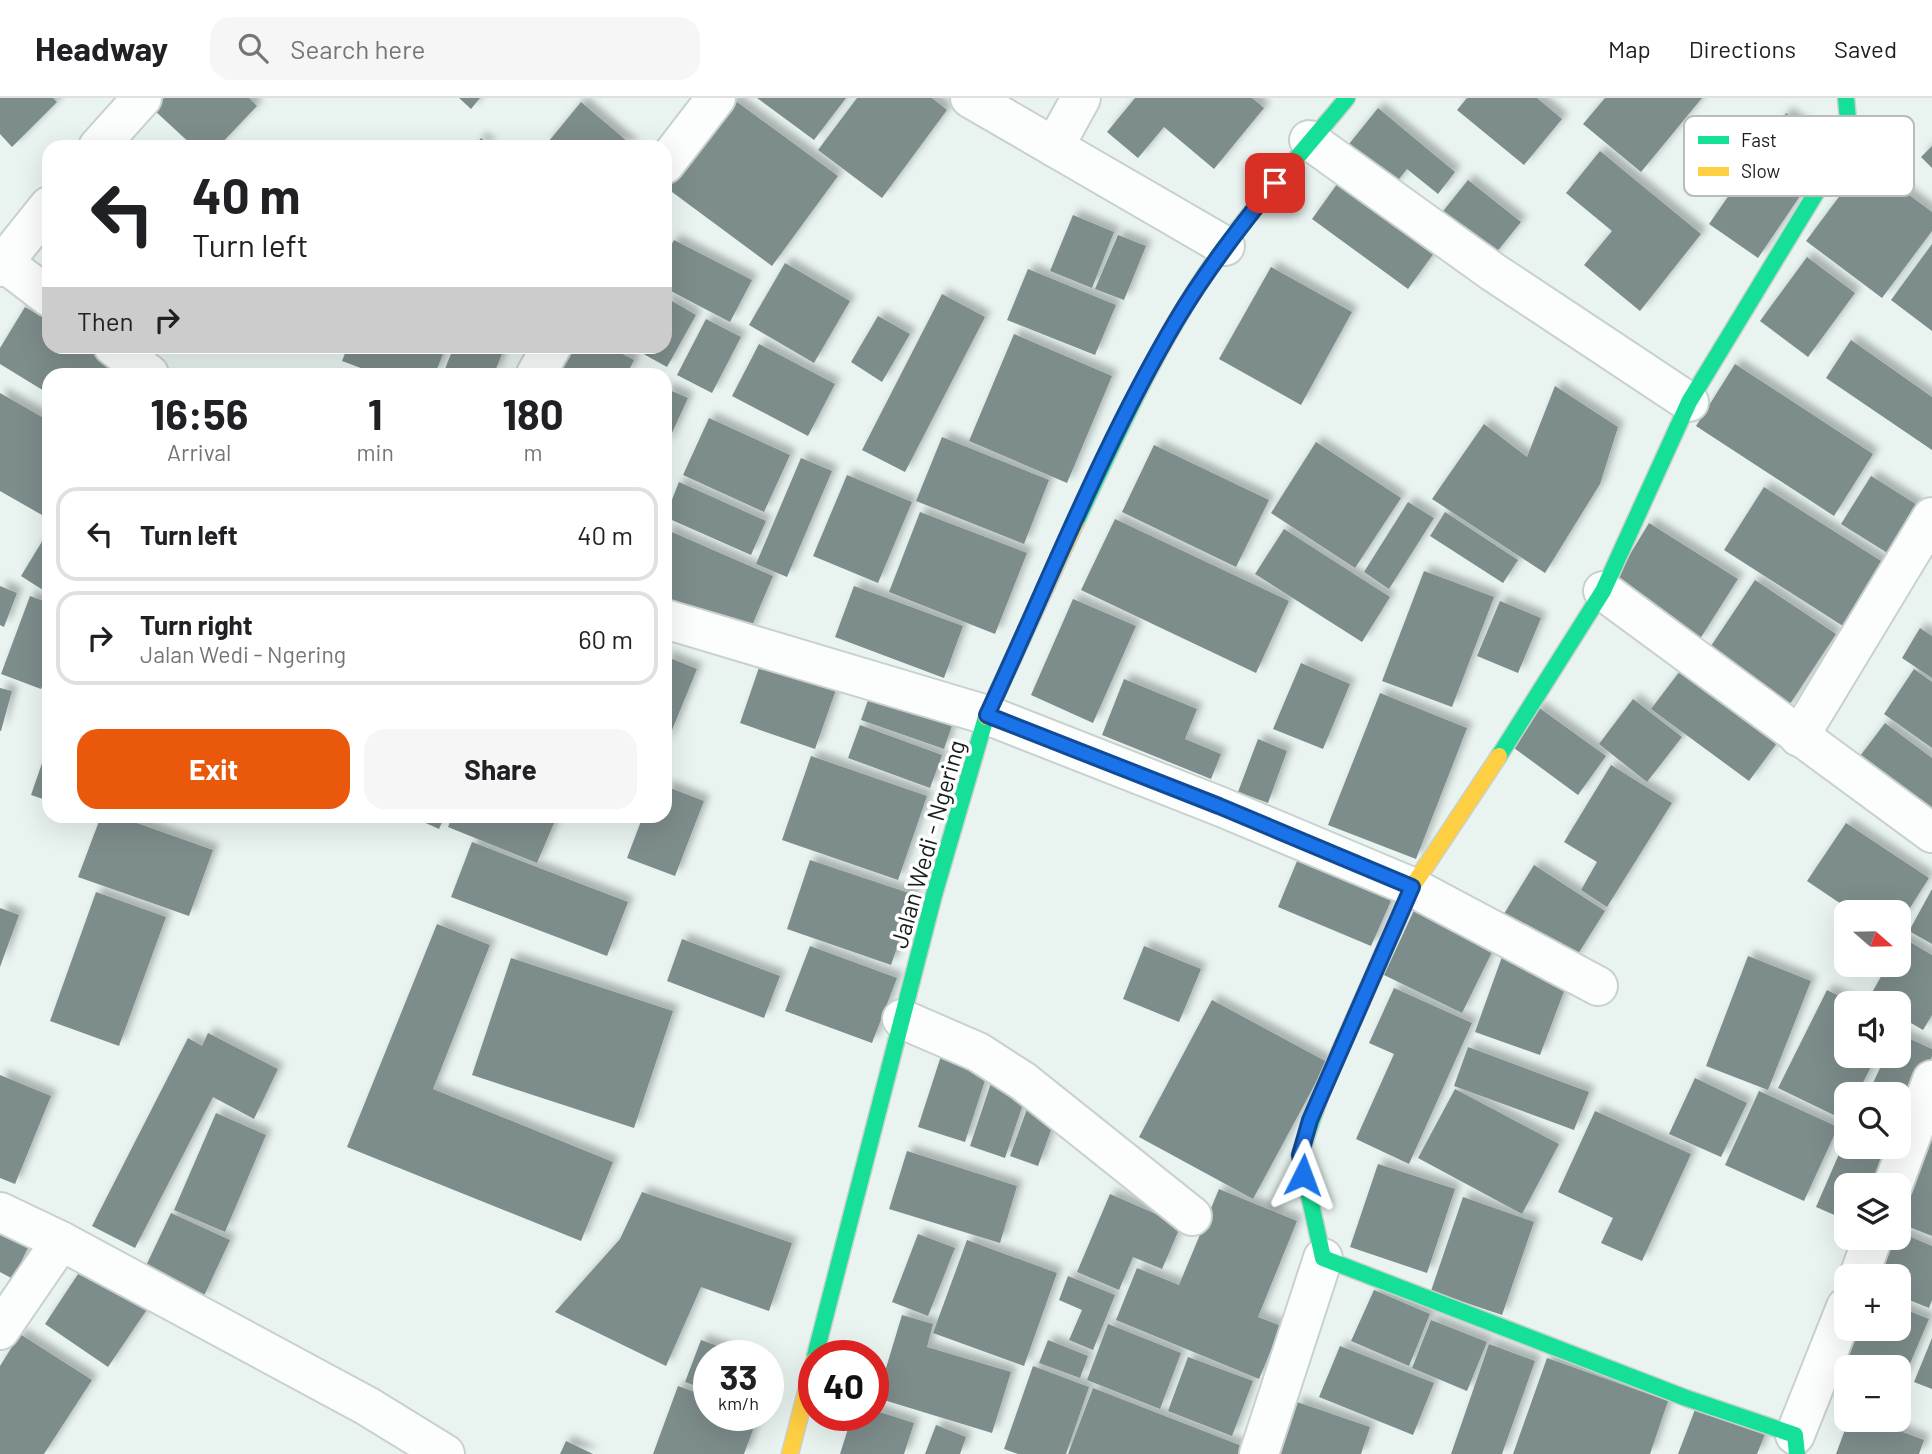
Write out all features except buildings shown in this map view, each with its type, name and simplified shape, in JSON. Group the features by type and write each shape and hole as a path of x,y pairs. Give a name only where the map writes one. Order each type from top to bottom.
{"street":[{"path":"104,140 142,98"},
{"path":"672,155 716,98"},
{"path":"970,98 1225,246"},
{"path":"1054,147 1081,98"},
{"name":"Jalan Wedi - Ngering","path":"819,1340 934,895 987,715 1126,414 1176,321 1225,246 1347,98"},
{"path":"1846,98 1849,116"},
{"path":"1309,141 1493,272 1689,402"},
{"path":"1259,1454 1323,1258 1300,1155 1310,1120 1412,887 1527,715 1603,591 1689,402 1814,196"},
{"path":"42,213 5,250 42,290"},
{"path":"123,354 141,368"},
{"path":"1799,737 1932,517"},
{"path":"1603,591 1932,834"},
{"path":"672,620 987,715 1219,806 1412,887 1598,986"},
{"path":"902,1019 978,1052 1023,1080 1192,1216"},
{"path":"1897,1173 1932,1080"},
{"path":"0,1212 61,1241 367,1406 446,1454"},
{"path":"0,1330 61,1241"},
{"path":"1323,1258 1686,1398 1796,1444 1834,1340"},
{"name":"Jalan Wedi - Ngering","path":"790,1454 798,1422"}],"traffic: fast":[{"path":"1076,522 1162,346 1203,278 1254,208 1347,98"},
{"path":"1846,98 1848,116"},
{"path":"1499,756 1603,591 1689,402 1814,196"},
{"path":"819,1340 934,895 986,717"},
{"path":"1321,1094 1300,1155 1323,1258 1686,1398 1795,1435 1797,1454"}],"traffic: slow":[{"path":"986,717 1076,522"},
{"path":"1321,1094 1412,887 1499,756"},
{"path":"790,1454 798,1423"}],"route":[{"path":"1275,183 1225,246 1176,321 1126,414 987,715 1219,806 1412,887 1310,1120 1300,1155 1303,1175"}]}
